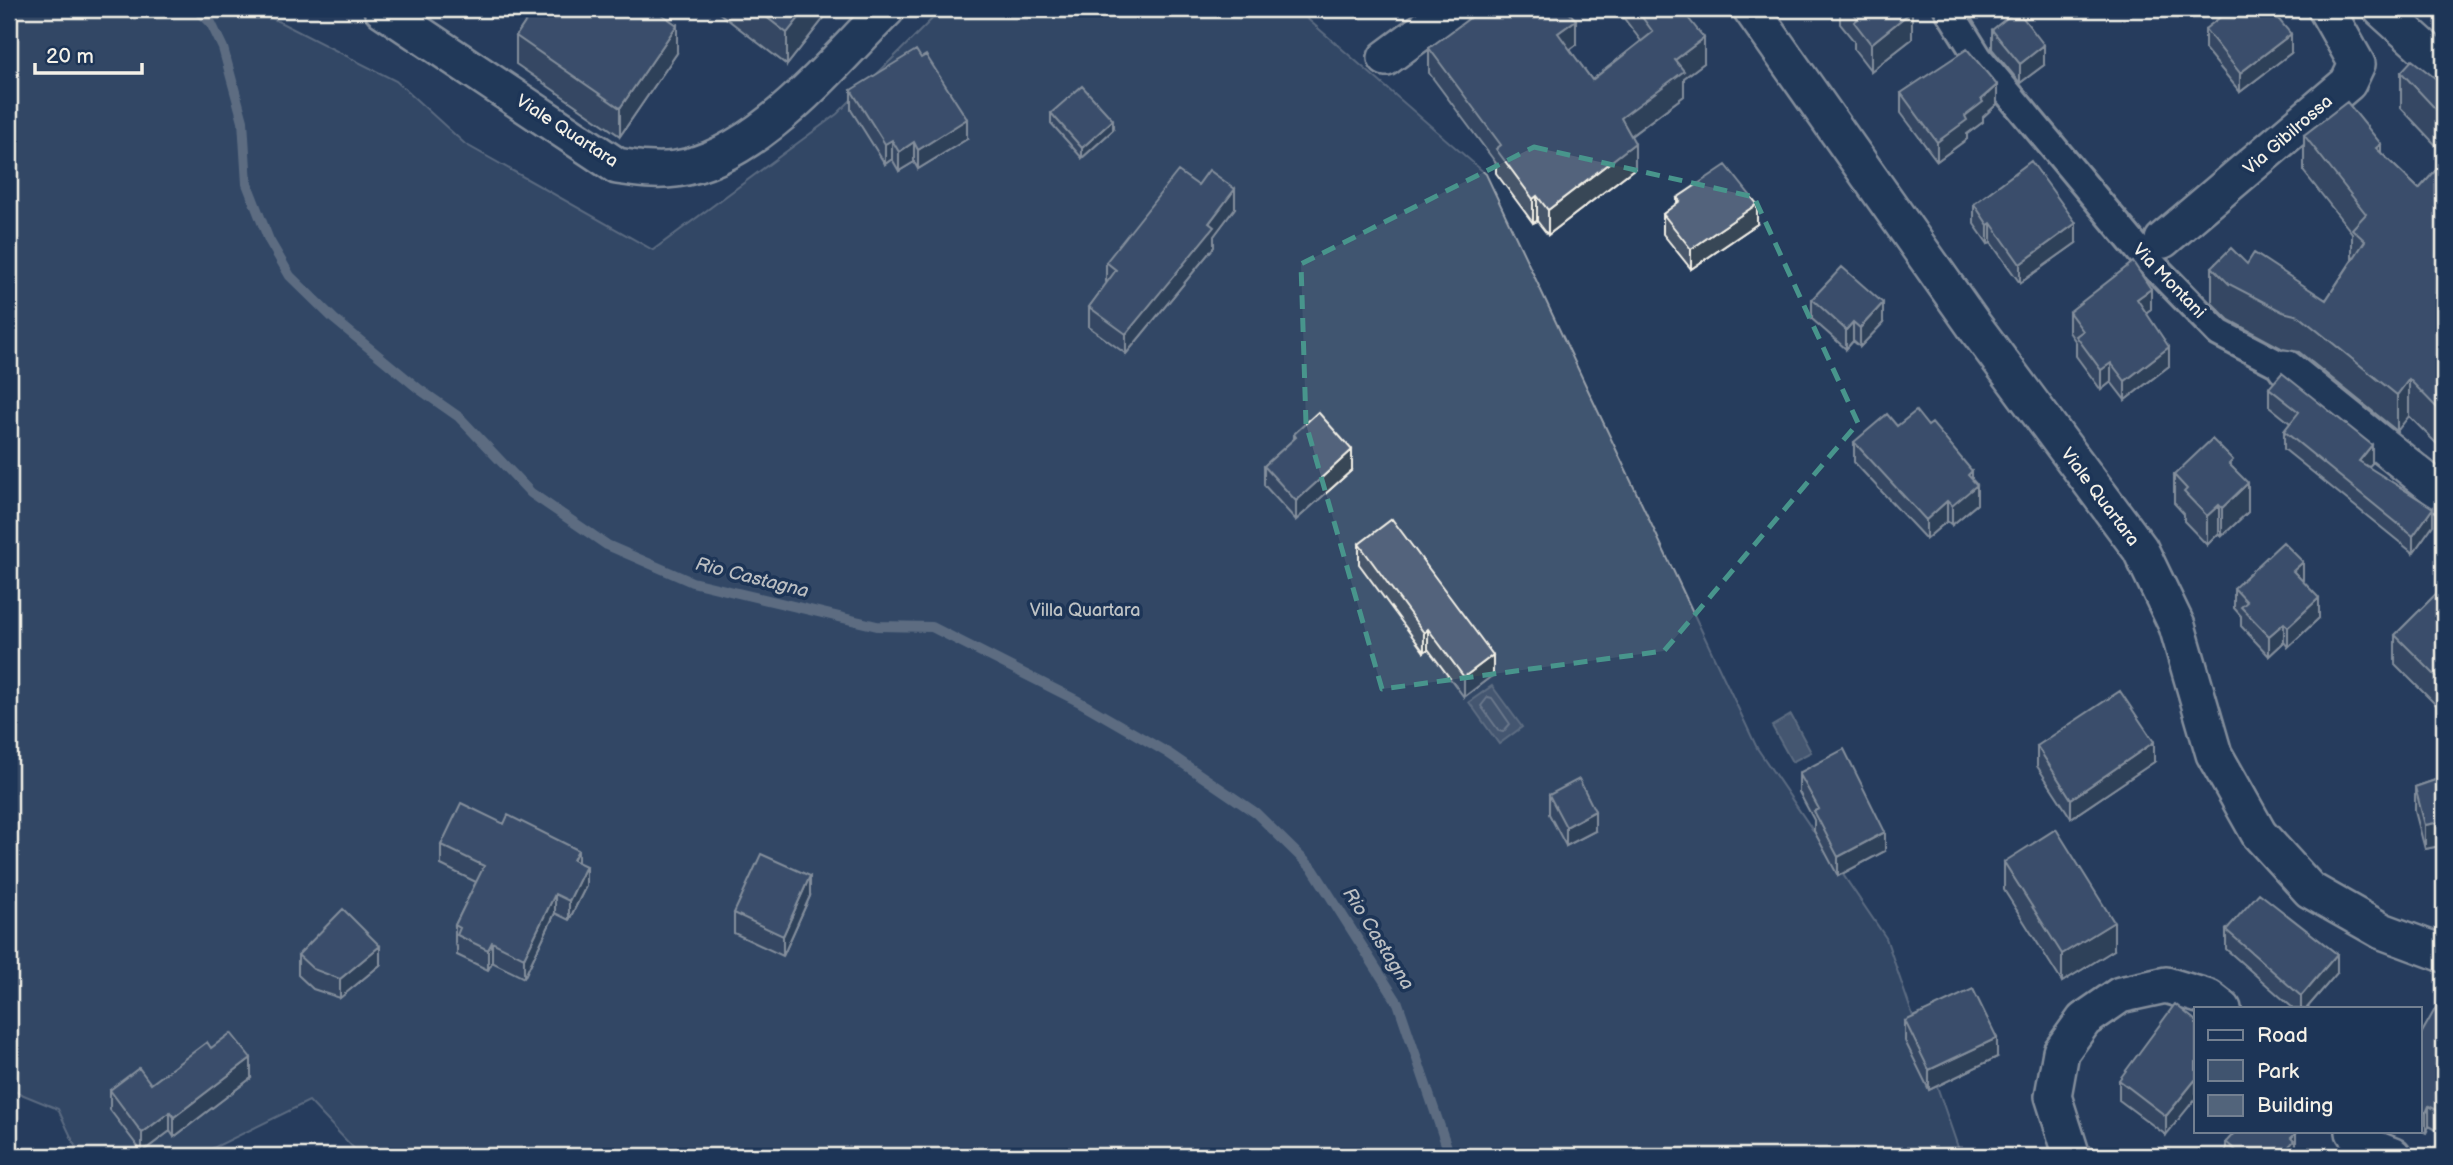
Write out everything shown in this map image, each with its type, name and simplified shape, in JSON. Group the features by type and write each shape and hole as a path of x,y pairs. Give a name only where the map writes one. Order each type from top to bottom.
{"street":[{"name":"Viale Quartara","path":"382,9 617,166 652,172 679,169 737,148 776,119 887,9"},
{"path":"1386,58 1452,9"},
{"name":"Viale Quartara","path":"1751,9 1975,327 2140,549 2177,626 2214,754 2259,834 2310,890 2382,931 2444,954"},
{"name":"Via Montani","path":"1948,9 1978,57 2142,254 2219,333 2286,368 2444,495"},
{"name":"Via Gibilrossa","path":"2163,240 2348,83 2357,64 2326,9"},
{"path":"2381,9 2444,66"},
{"path":"2072,1156 2053,1096 2060,1052 2084,1020 2120,995 2166,985 2208,998 2220,1007"},
{"path":"2356,1134 2373,1148 2393,1156"}],"highlighted area":[{"path":"1534,147 1754,197 1858,423 1664,651 1382,689 1306,424 1301,264"}],"green space":[{"name":"Villa Quartara","path":"9,9 254,9 396,81 465,144 653,250 837,114 942,9 1296,9 1486,174 1757,748 1886,938 1961,1156 361,1156 309,1101 197,1156 80,1156 58,1109 9,1089"}],"water":[{"path":"1492,686 1522,727 1499,744 1469,702"},
{"path":"1791,715 1811,752 1792,762 1772,726"}],"building":[{"path":"529,9 654,9 677,25 620,108 516,36 532,12"},
{"path":"756,9 806,9 787,33"},
{"path":"1482,9 1566,9 1576,20 1558,33 1592,80 1653,32 1636,9 1681,9 1704,38 1675,60 1684,71 1621,118 1635,143 1548,210 1537,196 1533,199 1496,149 1501,145 1429,48"},
{"path":"1850,9 1912,11 1871,44 1854,22 1858,19"},
{"path":"2231,9 2270,9 2291,34 2240,73 2205,29"},
{"path":"2017,10 2044,45 2020,64 1992,30"},
{"path":"1967,49 1997,85 1981,99 1983,102 1965,116 1967,120 1937,142 1901,93"},
{"path":"916,50 921,58 926,55 967,119 918,150 914,142 899,152 892,140 885,144 851,90"},
{"path":"2412,60 2444,85 2444,118 2401,72"},
{"path":"1082,86 1113,120 1082,148 1051,113"},
{"path":"2347,102 2381,144 2376,148 2419,189 2444,161 2444,415 2409,379 2397,395 2299,316 2283,312 2229,284 2212,267 2231,248 2247,264 2254,253 2326,300 2365,241 2352,229 2366,214 2304,135"},
{"path":"2031,161 2076,223 2020,264 1974,204"},
{"path":"1726,165 1757,204 1691,249 1663,214 1680,201 1677,198"},
{"path":"1209,170 1235,189 1209,223 1214,227 1126,334 1089,307 1116,270 1106,262 1178,171 1198,185"},
{"path":"2133,262 2151,289 2137,299 2169,347 2125,381 2111,363 2101,370 2076,336 2083,331 2069,312"},
{"path":"1842,267 1883,303 1860,328 1853,322 1846,330 1812,299"},
{"path":"2282,373 2372,445 2359,461 2433,508 2413,536 2284,431 2299,412 2269,388"},
{"path":"1916,411 1928,426 1932,423 1972,471 1968,475 1977,485 1952,506 1947,501 1926,520 1854,442 1887,414 1897,426"},
{"path":"1318,412 1352,450 1296,501 1264,466 1296,437 1294,434"},
{"path":"2212,439 2233,460 2229,464 2248,483 2222,508 2219,505 2207,516 2184,492 2187,489 2174,475"},
{"path":"1392,519 1493,655 1464,677 1428,629 1424,633 1359,544"},
{"path":"2283,542 2303,562 2293,571 2319,598 2288,627 2284,623 2269,636 2241,607 2247,602 2234,588"},
{"path":"2444,586 2444,672 2438,678 2395,635"},
{"path":"2120,691 2154,742 2071,799 2037,746"},
{"path":"1844,749 1885,832 1838,857 1814,811 1819,809 1799,773"},
{"path":"2444,777 2444,829 2441,830 2440,822 2425,825 2415,787"},
{"path":"1579,779 1595,811 1566,827 1549,795"},
{"path":"461,803 504,824 508,815 578,850 573,860 586,866 569,901 555,894 524,958 492,942 488,950 457,935 460,928 455,925 484,866 441,845"},
{"path":"2056,829 2114,922 2062,954 2004,862"},
{"path":"761,854 810,876 783,936 734,913"},
{"path":"2259,893 2337,954 2301,996 2226,930"},
{"path":"343,909 380,946 340,979 313,969 298,955"},
{"path":"1973,989 1997,1038 1929,1070 1905,1021"},
{"path":"2443,995 2444,1114 2429,1106 2426,1113 2422,1111 2422,1032"},
{"path":"2175,1004 2194,1019 2194,1081 2166,1116 2119,1080"},
{"path":"231,1033 251,1058 174,1117 170,1112 142,1133 110,1090 139,1068 151,1084 207,1042 211,1048"},
{"path":"2233,1134 2295,1134 2291,1138 2294,1141 2280,1156 2242,1156 2226,1142"}],"waterway":[{"name":"Rio Castagna","path":"197,9 211,23 223,48 243,121 247,184 269,240 290,276 334,319 419,389 459,417 531,493 607,545 692,582 877,626 932,627 1078,701 1168,753 1256,813 1313,869 1398,1003 1450,1156"}]}
